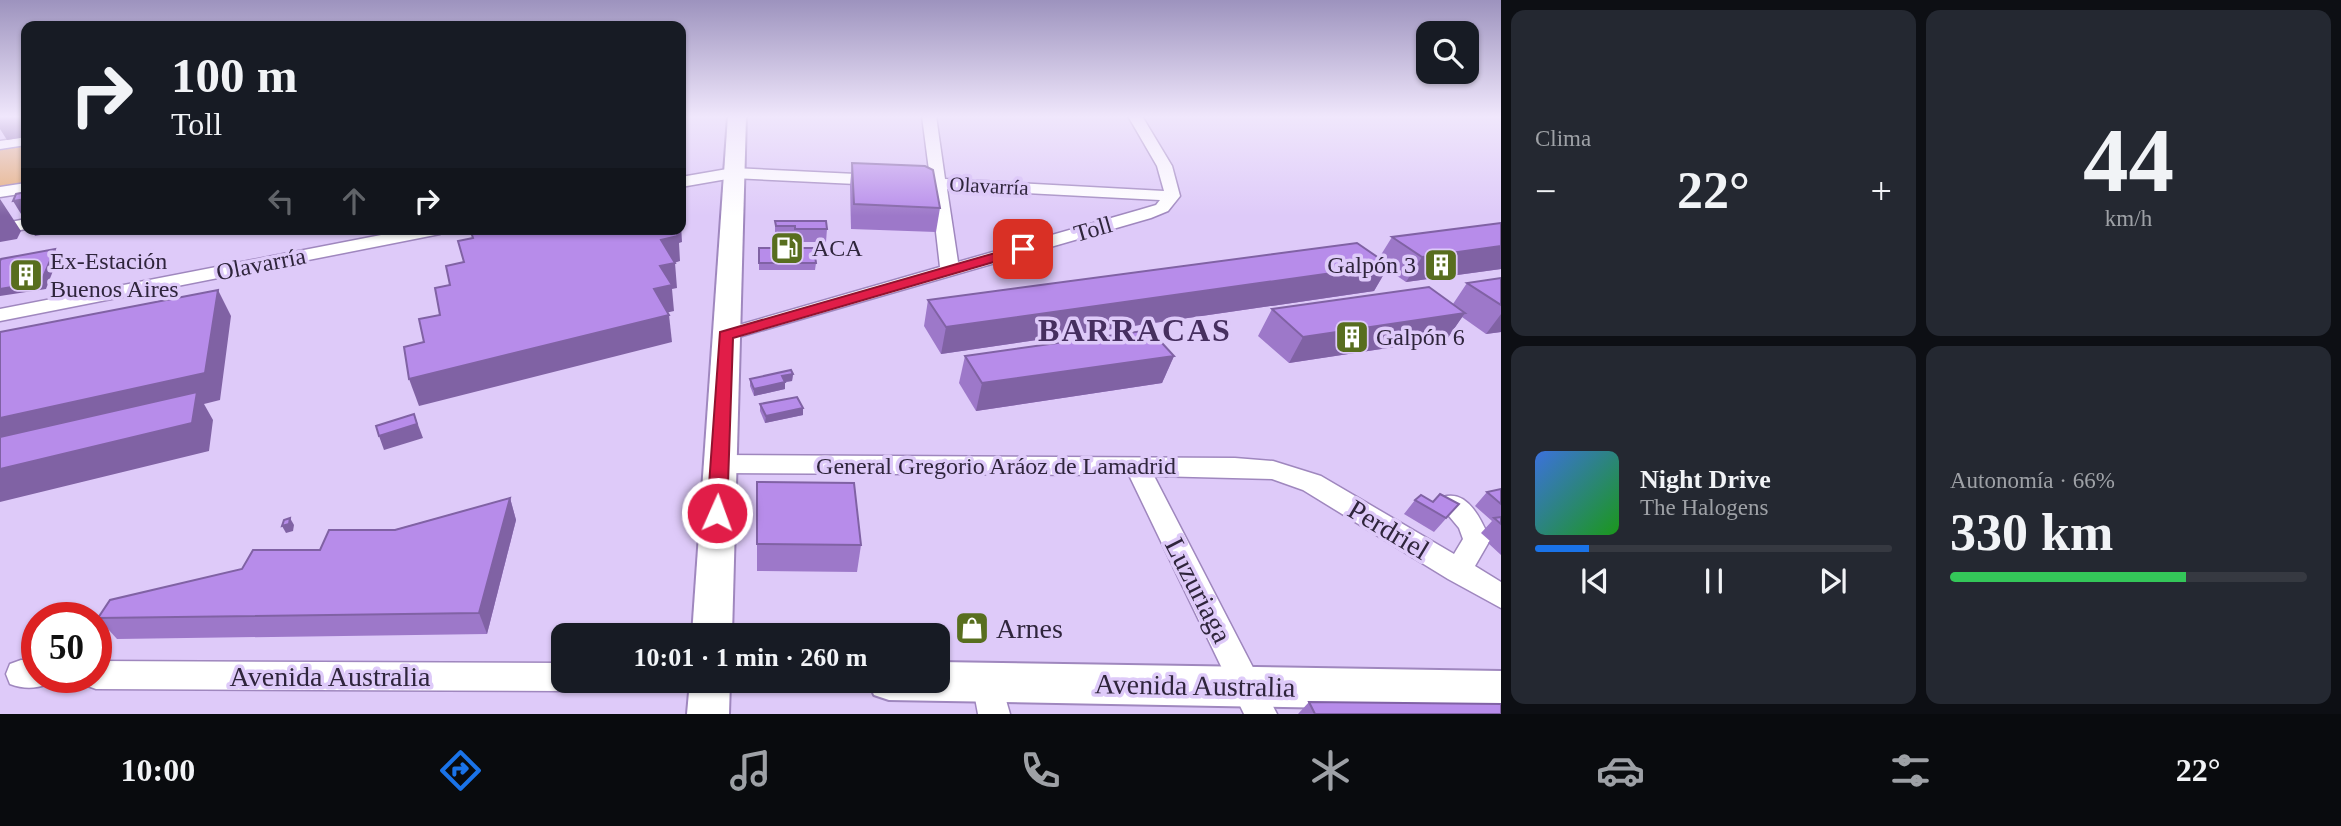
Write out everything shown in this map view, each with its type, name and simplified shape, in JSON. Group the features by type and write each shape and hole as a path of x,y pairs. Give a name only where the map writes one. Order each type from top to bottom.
{"main road":[{"path":"712,623 735,149"},
{"name":"Avenida Australia","path":"950,691 990,698 1254,700 1501,691"},
{"path":"708,714 709,693"}],"street":[{"path":"933,149 950,270"},
{"path":"1154,149 1170,178 1172,196"},
{"name":"Olavarría","path":"686,181 733,173 1172,196"},
{"path":"0,192 21,189"},
{"path":"0,199 21,196"},
{"name":"Toll","path":"725,335 1157,211 1166,205 1172,196"},
{"path":"0,229 21,225"},
{"name":"Olavarría","path":"0,315 409,235"},
{"name":"General Gregorio Aráoz de Lamadrid","path":"719,464 1234,467 1273,470"},
{"name":"Luzuriaga","path":"1137,467 1254,700"},
{"name":"Perdriel","path":"1273,470 1312,483 1501,596"},
{"path":"1451,504 1469,522 1477,540 1458,571"},
{"name":"Avenida Australia","path":"112,675 551,677"}],"shaded area":[{"path":"21,149 21,184 0,187 0,150"}],"building":[{"path":"852,163 925,166 933,170 940,208 854,204"},
{"path":"21,193 21,200 13,201 16,194"},
{"path":"775,221 826,221 827,229 795,229 795,226 776,226"},
{"path":"1501,223 1501,246 1422,257 1392,237"},
{"name":"ACA","path":"779,232 794,233 796,248 814,248 816,263 759,263 759,248 780,248"},
{"path":"472,235 677,235 661,240 675,263 660,266 672,285 654,289 669,315 409,379 404,347 424,342 419,319 440,315 435,288 450,285 446,266 464,262 458,241 473,238"},
{"path":"1357,243 1389,265 946,327 928,300"},
{"name":"Ex-Estación Buenos Aires","path":"55,249 41,282 0,289 1,259"},
{"path":"1501,278 1501,305 1467,283"},
{"path":"1429,287 1465,313 1303,337 1272,309"},
{"path":"218,290 205,373 0,418 0,332"},
{"path":"1150,330 1174,356 982,383 965,356"},
{"path":"791,370 793,374 782,376 785,382 754,389 750,379"},
{"path":"197,392 192,423 0,469 0,437"},
{"path":"797,397 803,408 766,416 760,404"},
{"path":"414,414 417,424 379,436 376,426"},
{"path":"757,482 854,483 861,545 757,544"},
{"path":"1501,489 1501,504 1487,492"},
{"path":"1440,494 1459,504 1446,518 1415,500 1421,495 1433,502"},
{"path":"510,498 479,613 112,618 110,600 242,569 253,550 320,550 329,530 395,530"},
{"path":"290,518 289,524 282,526 284,520"},
{"path":"1309,702 1501,704 1501,714 1315,714"}],"place":[{"name":"ACA","path":"787,248"},
{"name":"Galpón 3","path":"1441,265"},
{"name":"Ex-Estación Buenos Aires","path":"26,275"},
{"name":"Galpón 6","path":"1352,337"},
{"name":"Arnes","path":"972,628"}],"district":[{"name":"BARRACAS","path":"1135,330"}],"route":[{"path":"717,513 725,335 1023,249"}]}
